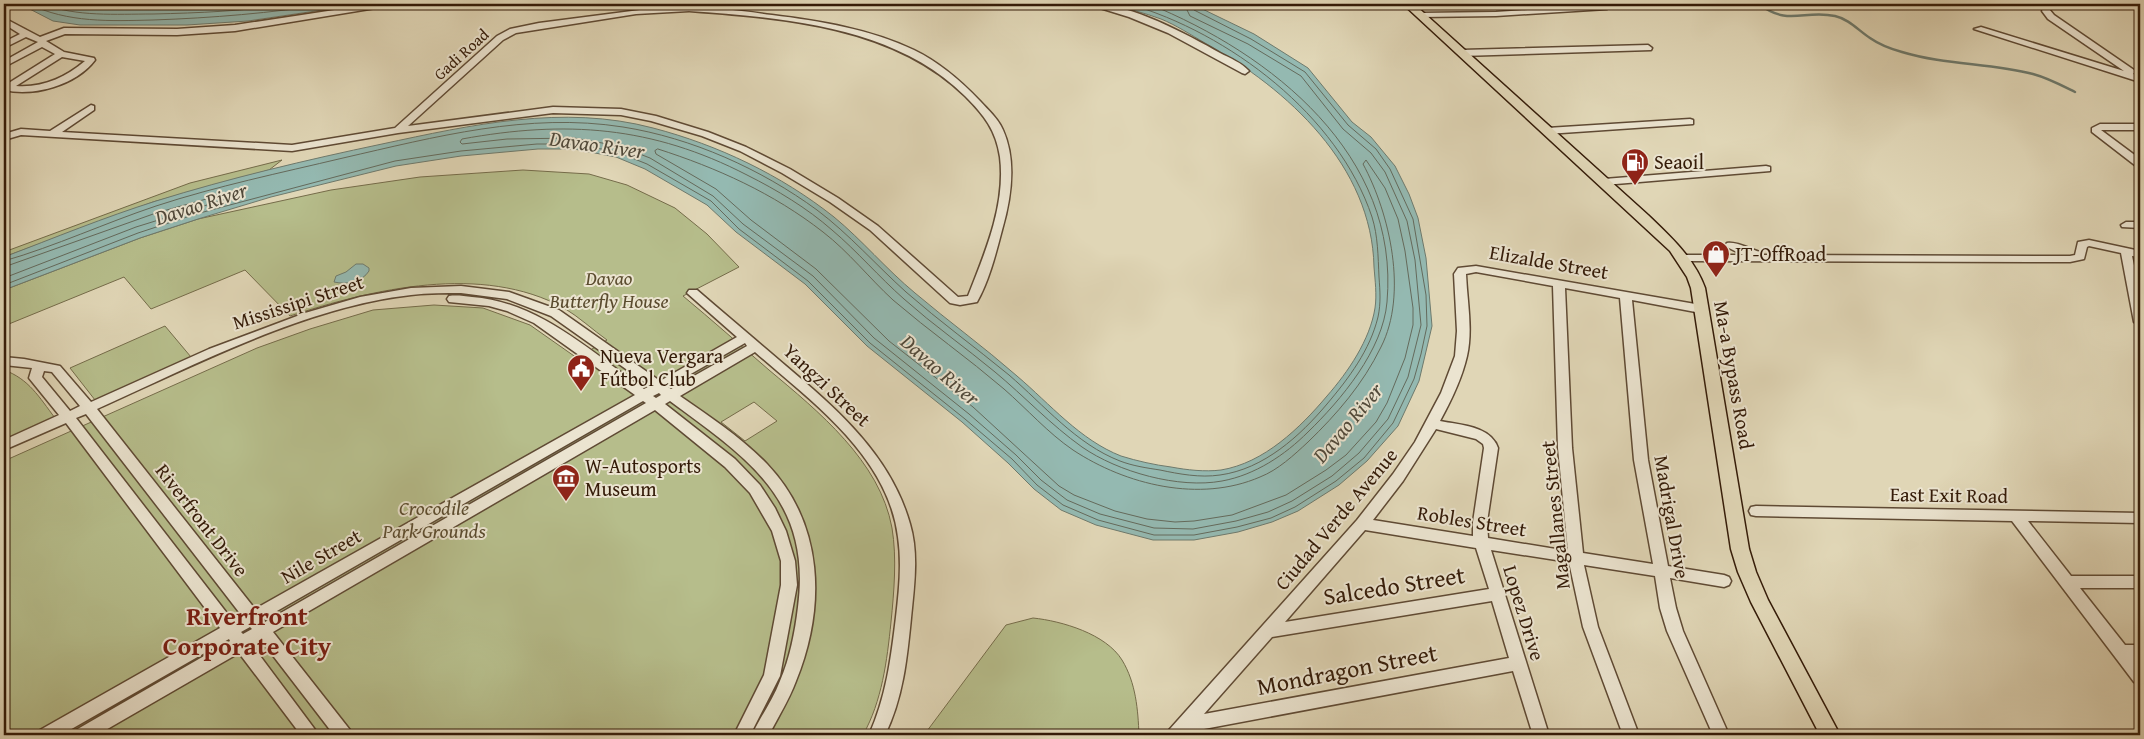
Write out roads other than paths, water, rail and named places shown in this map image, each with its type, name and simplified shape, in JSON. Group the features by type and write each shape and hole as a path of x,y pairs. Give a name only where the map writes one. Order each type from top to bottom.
{"main road":[{"name":"Ma-a Bypass Road","path":"1408,4 1664,238 1682,258 1694,277 1701,304 1740,549 1747,572 1760,602 1830,735"}],"street":[{"path":"4,64 41,41 64,31 177,32 235,28 388,4"},
{"path":"1091,4 1141,18 1167,28 1201,45 1245,71"},
{"path":"2096,4 2140,4"},
{"path":"1422,15 1496,14 1604,7"},
{"name":"Gadi Road","path":"668,9 732,12 822,25 872,36 893,43 930,62 954,79 991,116 1002,138 1006,164 1005,184 992,251 973,299 960,301 954,300 874,228 834,200 743,149 696,131 652,118 587,110 545,111 398,130 500,38 513,31 621,13 668,9"},
{"path":"2046,11 2050,17 2140,78"},
{"path":"6,25 41,41 61,54 91,60 81,69 52,86 40,89 7,88 61,54"},
{"path":"1978,29 2140,78"},
{"path":"4,45 26,34"},
{"path":"1462,53 1648,48"},
{"path":"52,134 91,108"},
{"path":"1547,131 1690,122"},
{"path":"2140,127 2100,128 2095,130 2140,164"},
{"path":"4,137 21,132 292,148 398,130"},
{"path":"1604,182 1766,169"},
{"path":"2126,225 2140,225"},
{"path":"1682,258 2070,259 2080,257 2082,244 2089,243 2140,254"},
{"path":"1731,245 1745,252 1774,258"},
{"path":"2126,252 2140,322"},
{"name":"Elizalde Street","path":"1464,269 1476,269 1626,295 1701,304"},
{"name":"Ciudad Verde Avenue","path":"1181,731 1362,524 1409,465 1434,424 1459,364 1462,349 1460,274 1464,269"},
{"name":"Magallanes Street","path":"1559,283 1568,483 1583,597 1593,632 1631,735"},
{"name":"Mississipi Street","path":"91,411 249,337 304,316 376,296 441,290 478,291 525,301 555,313 665,391 734,442 760,464 779,488 798,524 806,555 808,582 799,644 791,676 760,735"},
{"name":"Yangzi Street","path":"693,293 828,407 861,443 881,472 896,501 904,525 906,557 905,607 900,655 892,695 883,724 877,735"},
{"name":"Madrigal Drive","path":"1626,295 1641,460 1660,571 1668,608 1676,630 1721,735"},
{"name":"Mississipi Street","path":"4,445 70,420 254,344 308,324 374,305 437,299 463,299 489,302 511,308 538,320 650,400 730,463 755,489 770,512 779,531 788,561 789,585 772,676 742,735"},
{"name":"Nile Street","path":"82,735 241,644 665,391 751,342"},
{"name":"Riverfront Drive","path":"4,361 56,368 344,735"},
{"path":"39,366 36,378 311,735"},
{"name":"Nile Street","path":"46,735 252,618 650,400"},
{"name":"Mississipi Street","path":"4,454 70,420"},
{"name":"Lopez Drive","path":"1434,424 1480,435 1489,441 1490,448 1480,522 1481,543 1541,735"},
{"path":"742,474 760,464"},
{"name":"East Exit Road","path":"1756,511 2140,518"},
{"path":"2016,516 2140,677"},
{"name":"Robles Street","path":"1362,524 1724,581"},
{"path":"2067,582 2140,582"},
{"name":"Salcedo Street","path":"1268,631 1497,594"},
{"path":"2121,652 2140,652"},
{"name":"Mondragon Street","path":"1181,731 1518,663"}],"water":[{"path":"20,4 363,4 248,21 187,25 80,25 53,21"},
{"name":"Davao River","path":"1112,4 1192,4 1254,34 1308,68 1352,122 1371,137 1395,166 1418,218 1426,258 1432,326 1419,381 1398,426 1367,461 1339,485 1298,511 1272,522 1238,532 1194,540 1153,540 1096,525 1061,510 1034,489 962,422 867,346 805,284 736,232 707,205 645,169 616,157 574,149 538,149 461,156 396,166 271,197 198,219 140,238 4,290 4,257 118,214 212,185 325,156 483,124 551,118 619,121 653,128 701,143 771,175 814,202 844,226 915,293 1004,365 1079,431 1106,449 1133,460 1183,469 1215,471 1237,466 1266,452 1293,432 1335,387 1357,355 1368,332 1376,303 1370,230 1358,196 1342,164 1320,134 1294,107 1266,83 1236,62 1183,30 1161,19"},
{"path":"356,264 363,264 369,268 366,275 354,282 334,282 336,276 346,272"}],"waterway":[{"path":"1759,4 1779,15 1824,14 1835,16 1849,22 1878,43 1894,50 1935,59 2017,70 2049,80 2075,92"}],"place":[{"name":"Seaoil","path":"1635,186"},
{"name":"JT-OffRoad","path":"1716,278"},
{"name":"Nueva Vergara Fútbol Club","path":"581,392"},
{"name":"W-Autosports Museum","path":"566,502"}],"district":[{"name":"Riverfront Corporate City","path":"247,631"}],"park label":[{"name":"Davao Butterfly House","path":"609,290"},
{"name":"Crocodile Park Grounds","path":"434,520"}]}
